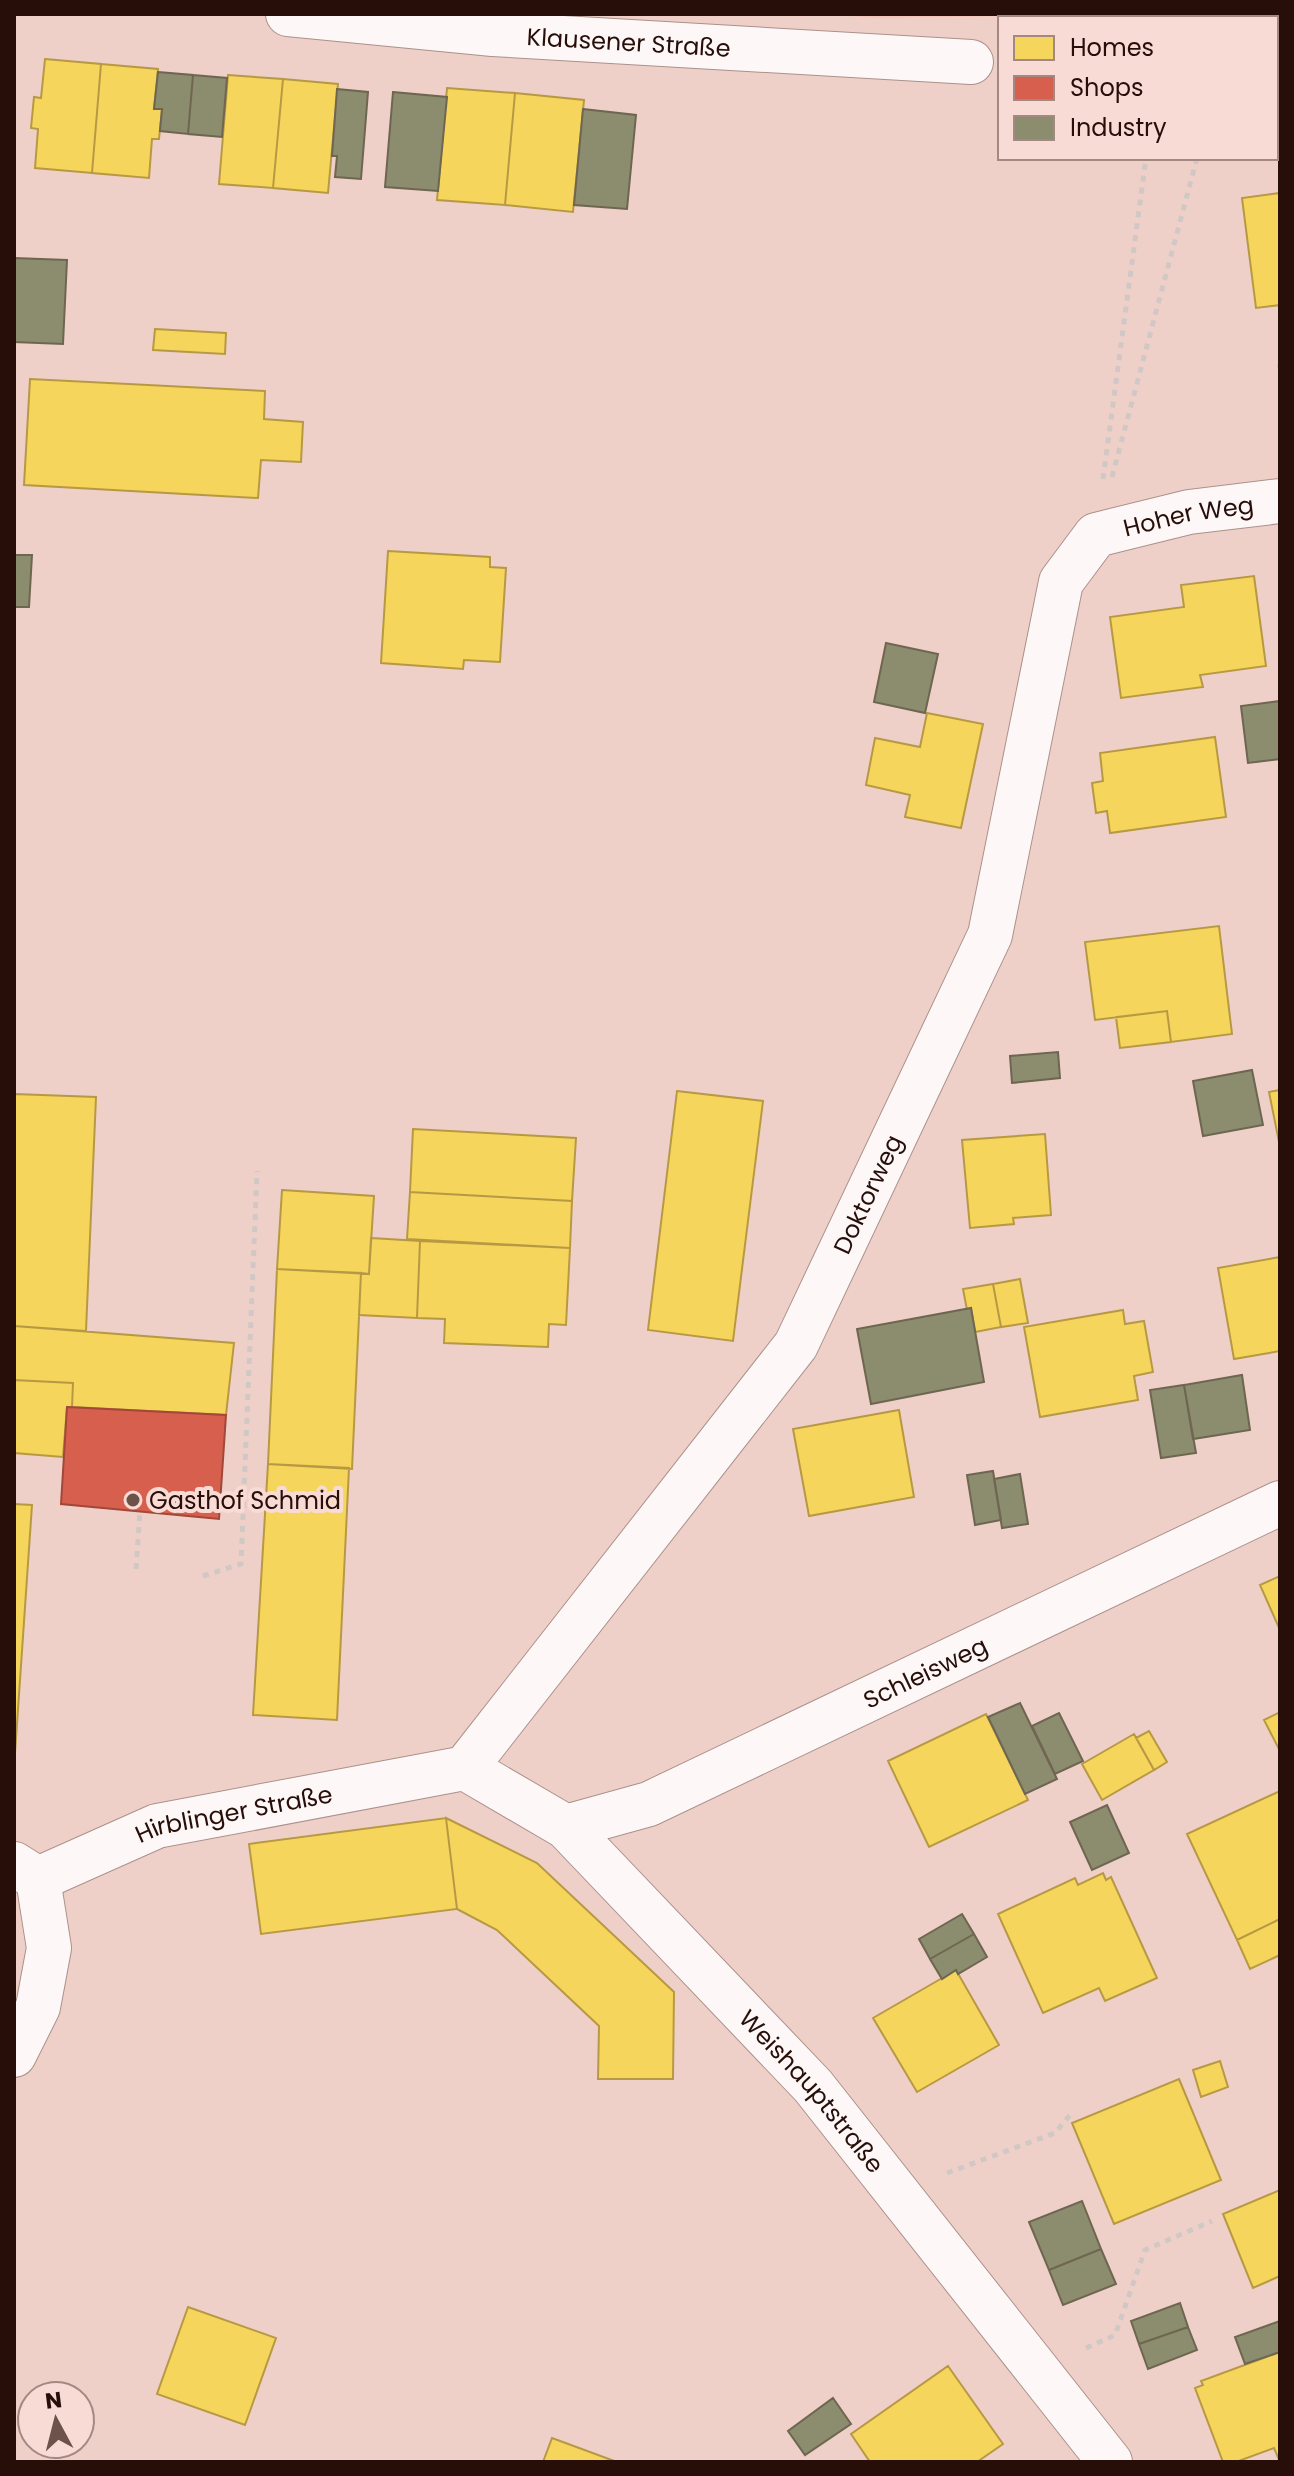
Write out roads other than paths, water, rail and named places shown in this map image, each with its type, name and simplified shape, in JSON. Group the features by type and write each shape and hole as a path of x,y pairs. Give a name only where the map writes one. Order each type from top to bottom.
{"street":[{"name":"Klausener Straße","path":"288,14 493,34 971,62"},
{"name":"Hoher Weg","path":"1096,535 1189,512 1280,501"},
{"name":"Doktorweg","path":"465,1768 796,1345 990,935 1061,582 1096,535"},
{"name":"Schleisweg","path":"566,1827 649,1804 1280,1503"},
{"name":"Weishauptstraße","path":"465,1768 566,1827 813,2086 1110,2462"},
{"name":"Hirblinger Straße","path":"26,1871 157,1826 465,1768"},
{"path":"14,2055 38,2007 49,1948 26,1871"}],"place":[{"name":"Gasthof Schmid","path":"133,1500"}]}
